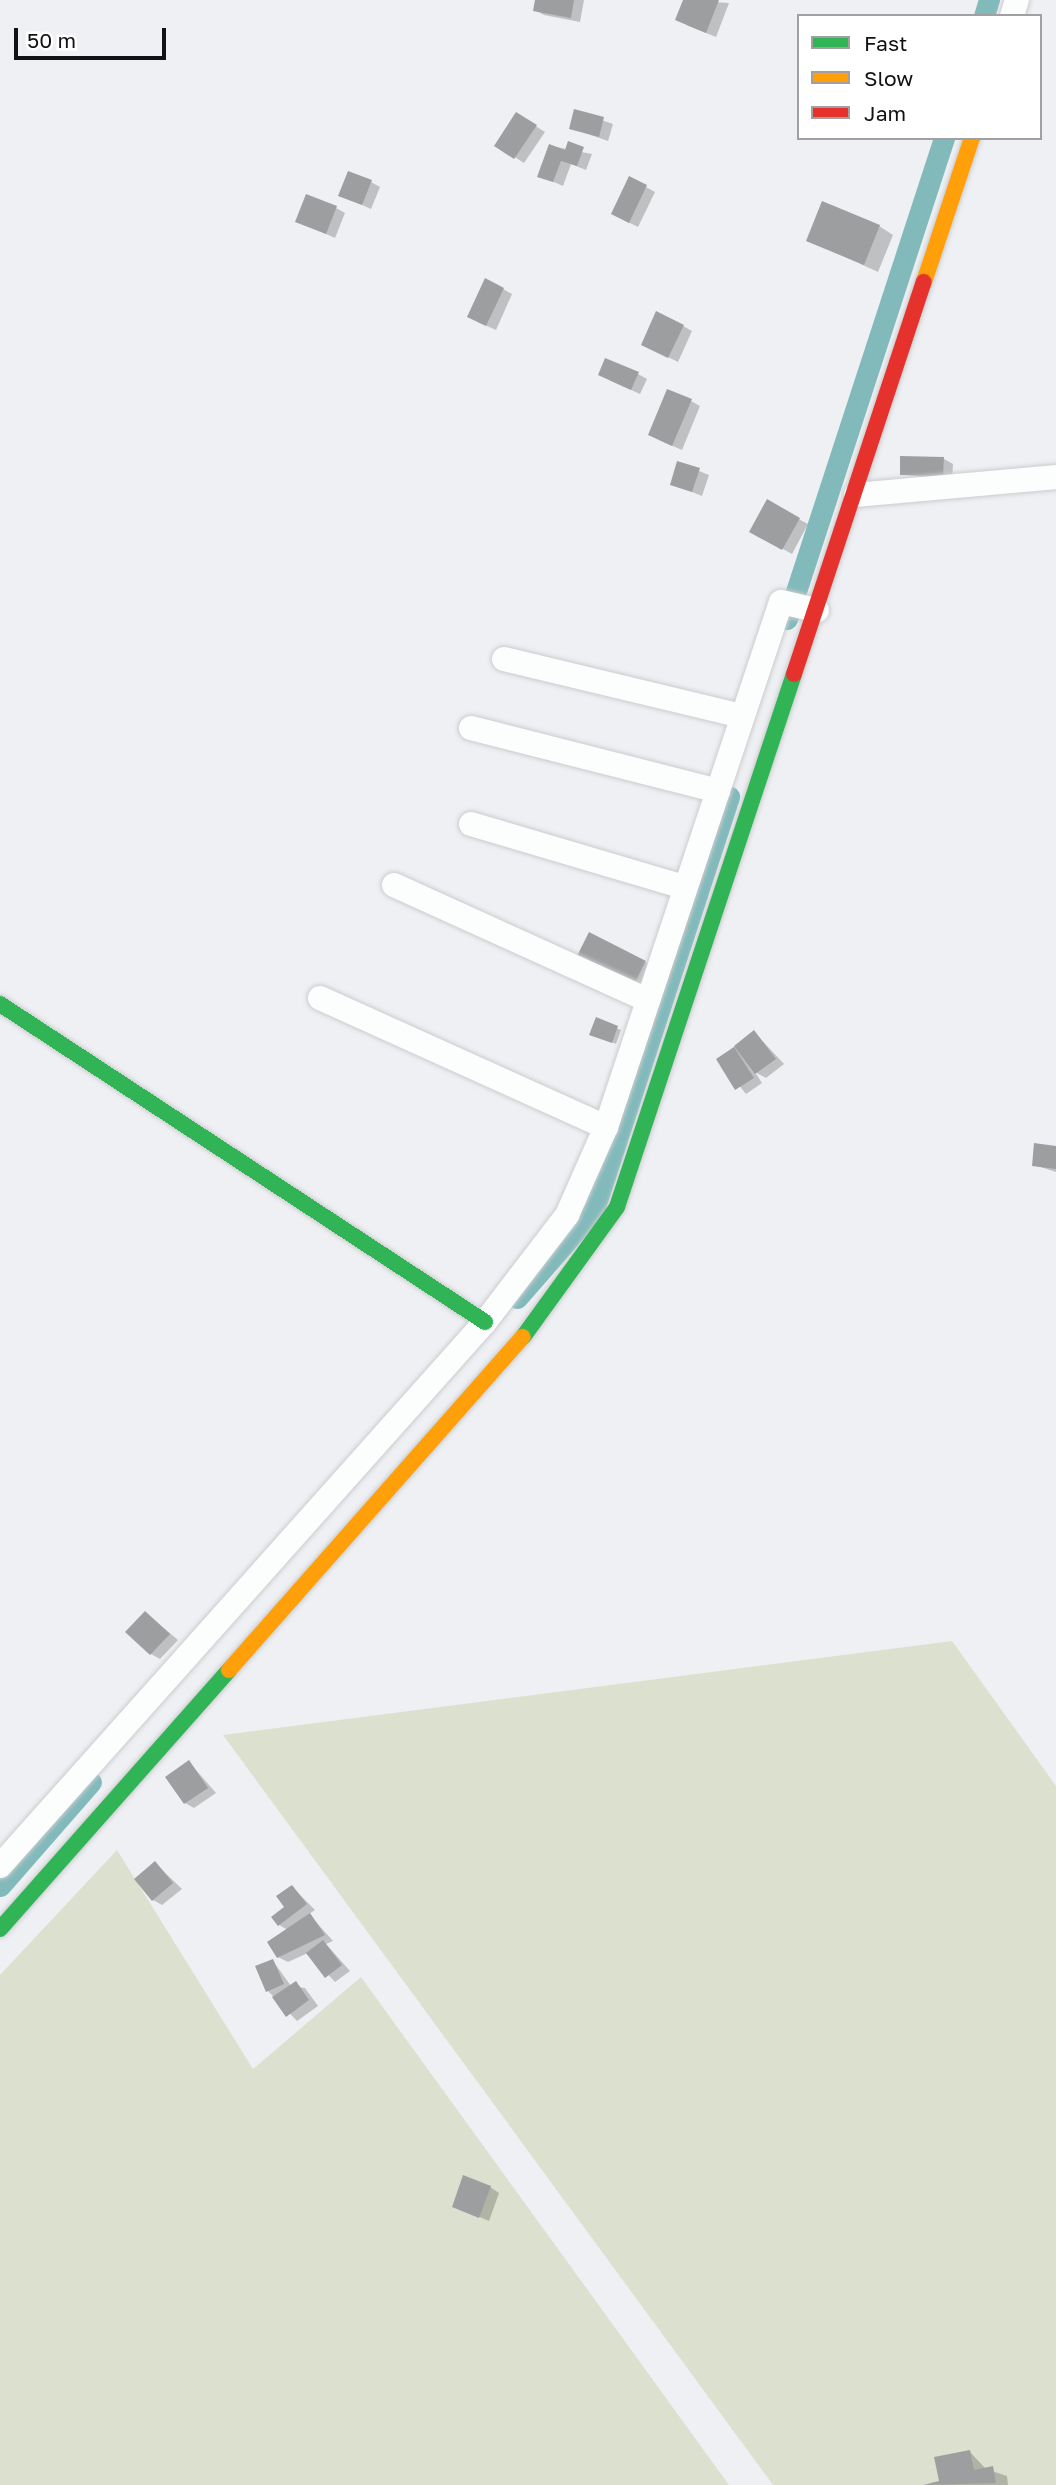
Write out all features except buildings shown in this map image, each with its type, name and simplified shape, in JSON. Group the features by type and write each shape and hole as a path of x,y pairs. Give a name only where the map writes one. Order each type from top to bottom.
{"street":[{"path":"0,1929 519,1343 570,1269 603,1233 629,1179 803,607 856,495 971,140"},
{"path":"856,495 1056,477"},
{"path":"0,1866 485,1322 546,1248 578,1198 606,1127 781,601 803,607"},
{"path":"504,659 743,716"},
{"path":"471,728 718,791"},
{"path":"471,824 684,887"},
{"path":"394,885 647,1000"},
{"path":"320,998 606,1127"},
{"path":"0,1004 485,1322"},
{"path":"546,1248 570,1269"}],"green space":[{"path":"952,1641 1056,1786 1056,2485 773,2485 223,1735"},
{"path":"117,1850 253,2069 361,1977 729,2485 0,2485 0,1975"}],"waterway":[{"path":"985,14 989,0"},
{"path":"787,619 943,140"},
{"path":"517,1298 594,1210 729,796"},
{"path":"0,1886 91,1782"}],"traffic: fast":[{"path":"523,1337 617,1207 794,674"},
{"path":"0,1004 485,1322"},
{"path":"0,1929 229,1670"}],"traffic: slow":[{"path":"924,282 971,140"},
{"path":"229,1670 523,1337"}],"traffic: jam":[{"path":"794,674 924,282"}]}
